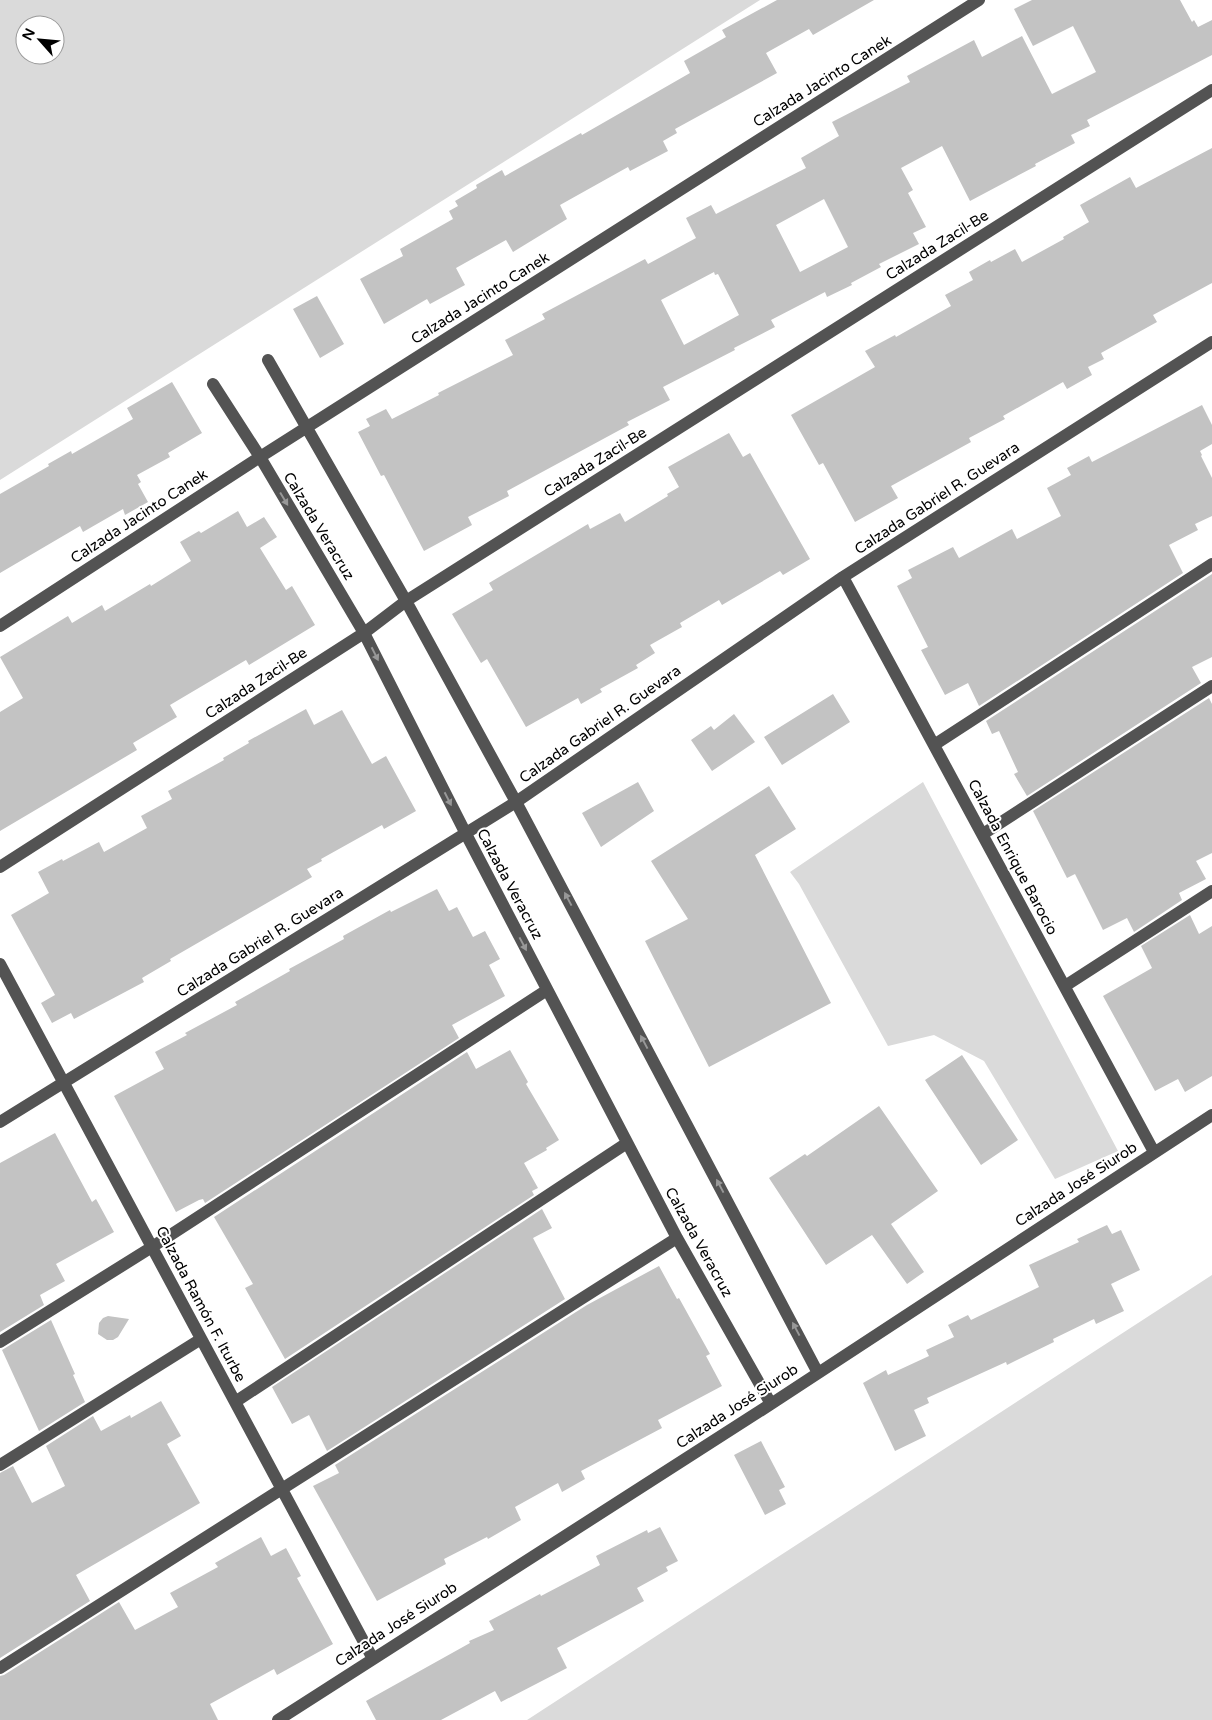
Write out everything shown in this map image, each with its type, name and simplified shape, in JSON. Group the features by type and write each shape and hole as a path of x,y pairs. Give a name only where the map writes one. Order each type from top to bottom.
{"street":[{"name":"Calzada Jacinto Canek","path":"0,626 260,457 979,0"},
{"name":"Calzada Zacil-Be","path":"0,868 364,633 406,601 1212,90"},
{"name":"Calzada Gabriel R. Guevara","path":"0,1122 516,802 843,577 1212,342"},
{"path":"268,360 406,601 516,802 818,1373"},
{"name":"Calzada Veracruz","path":"213,384 260,457 364,633 466,834 677,1238 771,1404"},
{"path":"934,745 1212,564"},
{"name":"Calzada Enrique Barocio","path":"843,577 1154,1152"},
{"path":"982,834 1212,686"},
{"path":"1065,986 1212,891"},
{"name":"Calzada Ramón F. Iturbe","path":"0,964 373,1658"},
{"path":"0,1342 152,1247 547,990"},
{"name":"Calzada José Siurob","path":"278,1720 771,1404 1212,1115"},
{"path":"235,1402 627,1143"},
{"path":"0,1668 677,1238"},
{"path":"0,1465 201,1339"}],"shaded area":[{"path":"0,0 760,0 0,480"},
{"path":"923,782 1118,1151 1055,1179 984,1061 934,1035 888,1046 799,884 790,872"},
{"path":"1212,1275 1212,1720 527,1720"}],"building":[{"path":"777,0 874,0 813,35 809,29 766,53 777,73 675,129 677,133 663,141 668,151 630,171 628,167 560,205 567,219 513,252 506,240 456,268 465,285 430,304 427,299 384,324 360,279 403,256 400,249 453,219 449,211 458,206 455,201 477,188 476,185 502,170 505,176 581,133 582,135 690,73 684,61 726,37 722,30"},
{"path":"1032,0 1180,0 1192,22 1194,20 1198,27 1212,20 1212,55 1087,120 1090,126 1071,135 1075,143 970,201 942,146 901,168 913,190 908,193 926,227 913,233 919,244 879,264 881,267 851,283 852,285 827,297 825,292 771,320 775,327 663,387 670,400 627,422 629,425 507,491 509,496 468,517 472,525 424,551 384,475 381,476 358,432 370,426 366,419 386,409 392,419 513,355 505,340 545,319 542,314 645,259 648,264 696,238 686,218 711,205 716,214 806,168 801,158 839,136 832,122 910,82 907,76 974,40 982,57 1022,36 1052,94 1096,72 1073,26 1033,46 1014,9","holes":["824,199 848,247 800,272 776,225","714,272 715,275 718,274 739,315 684,345 661,300"]},
{"path":"1212,148 1212,283 1153,315 1157,322 1101,353 1104,359 1088,367 1092,375 1067,389 1063,382 1003,416 1005,419 969,438 971,442 891,486 898,498 855,522 823,463 819,465 791,415 875,367 865,351 895,335 896,337 951,306 945,295 973,280 969,272 1015,249 1022,262 1064,239 1063,237 1089,222 1080,205 1130,177 1136,188"},
{"path":"317,296 344,344 320,358 293,309"},
{"path":"172,382 202,433 168,453 170,457 137,475 141,482 138,484 148,502 125,515 123,509 83,532 80,526 0,573 0,494 71,451 72,454 133,419 127,408"},
{"path":"1202,405 1212,425 1212,444 1200,451 1212,478 1212,516 1195,524 1198,530 1169,545 1183,573 979,706 968,683 945,695 921,650 928,647 897,586 912,578 908,570 953,547 959,558 1012,529 1017,539 1061,516 1047,488 1071,475 1067,468 1089,456 1092,462"},
{"path":"729,433 743,457 750,453 810,559 783,575 780,571 722,605 719,600 680,623 682,627 650,645 655,653 636,665 638,668 600,689 602,692 581,704 578,698 526,727 487,659 481,663 452,614 493,590 489,583 588,524 590,529 620,513 625,522 668,496 667,494 679,487 668,467"},
{"path":"238,511 247,527 264,517 277,537 260,548 286,590 292,586 315,625 249,665 246,660 170,705 177,717 133,743 137,750 0,831 0,712 23,698 0,657 68,616 72,623 102,605 105,611 150,584 151,586 191,561 180,542 199,531 201,533"},
{"path":"1212,574 1212,657 1192,667 1201,683 1027,796 1014,774 1018,772 999,731 992,734 986,721"},
{"path":"833,694 850,722 782,765 764,737"},
{"path":"1209,698 1212,704 1212,853 1196,861 1206,879 1179,893 1182,900 1134,932 1127,918 1103,930 1075,874 1067,878 1033,811"},
{"path":"306,709 314,725 342,710 372,764 386,756 416,811 384,829 382,825 321,859 322,861 307,869 312,877 170,959 171,961 142,978 144,982 74,1019 71,1013 52,1023 41,1003 55,995 11,915 49,893 38,872 99,842 104,852 147,828 141,816 172,799 168,791 224,760 223,758 249,743 248,741"},
{"path":"734,714 755,742 712,771 691,740 711,726 714,730"},
{"path":"638,782 654,811 601,847 582,813"},
{"path":"769,786 796,829 755,855 831,1003 709,1067 645,941 688,919 651,861"},
{"path":"437,889 449,911 457,907 473,937 485,931 500,959 489,965 505,996 452,1025 459,1038 205,1203 203,1199 199,1200 176,1212 114,1096 164,1069 155,1052 187,1035 185,1033 237,1005 235,1002 290,971 289,969 344,939 343,936 390,910 391,912"},
{"path":"1190,915 1199,934 1212,926 1212,1076 1185,1092 1178,1079 1155,1091 1103,996 1152,968 1141,946"},
{"path":"510,1050 528,1082 526,1084 559,1140 546,1148 547,1150 524,1163 538,1188 532,1191 534,1195 285,1359 245,1288 253,1284 214,1217 467,1052 476,1069"},
{"path":"962,1055 1018,1140 981,1165 925,1080"},
{"path":"879,1106 938,1191 891,1224 924,1272 907,1284 872,1235 826,1265 769,1178 805,1154 807,1156"},
{"path":"55,1133 92,1202 96,1199 114,1232 56,1264 65,1281 40,1295 44,1305 0,1332 0,1163"},
{"path":"542,1209 552,1228 533,1238 565,1299 327,1451 309,1415 292,1424 272,1387"},
{"path":"1107,1225 1112,1234 1121,1230 1140,1270 1111,1284 1124,1311 1096,1324 1094,1319 1053,1339 1054,1342 1007,1365 1006,1362 927,1398 929,1403 914,1410 926,1436 895,1451 863,1383 886,1370 888,1375 929,1356 926,1350 954,1337 948,1325 968,1315 971,1320 1039,1287 1029,1265 1079,1242 1077,1239"},
{"path":"659,1266 710,1354 706,1356 722,1386 658,1420 662,1428 581,1471 585,1479 562,1492 558,1483 515,1507 521,1520 488,1539 487,1537 444,1559 446,1564 377,1601 313,1486 339,1473 335,1465 587,1305"},
{"path":"108,1316 129,1319 118,1337 113,1340 107,1340 98,1334 99,1323"},
{"path":"51,1320 85,1402 39,1431 2,1350"},
{"path":"161,1401 181,1436 167,1444 200,1503 76,1575 90,1601 0,1658 0,1473 13,1466 32,1503 65,1486 46,1446 93,1416 101,1431 130,1415 131,1418"},
{"path":"761,1441 785,1487 779,1490 786,1504 765,1515 734,1455"},
{"path":"660,1527 678,1561 666,1567 668,1571 637,1588 644,1601 557,1648 567,1668 501,1702 495,1691 441,1720 376,1720 366,1701 470,1643 469,1641 494,1630 489,1621 600,1565 596,1556 647,1530 648,1533"},
{"path":"261,1537 271,1556 286,1548 301,1576 297,1578 333,1644 277,1675 274,1669 210,1704 218,1720 0,1720 0,1676 119,1602 135,1630 178,1607 170,1593 218,1567 215,1563"}]}
